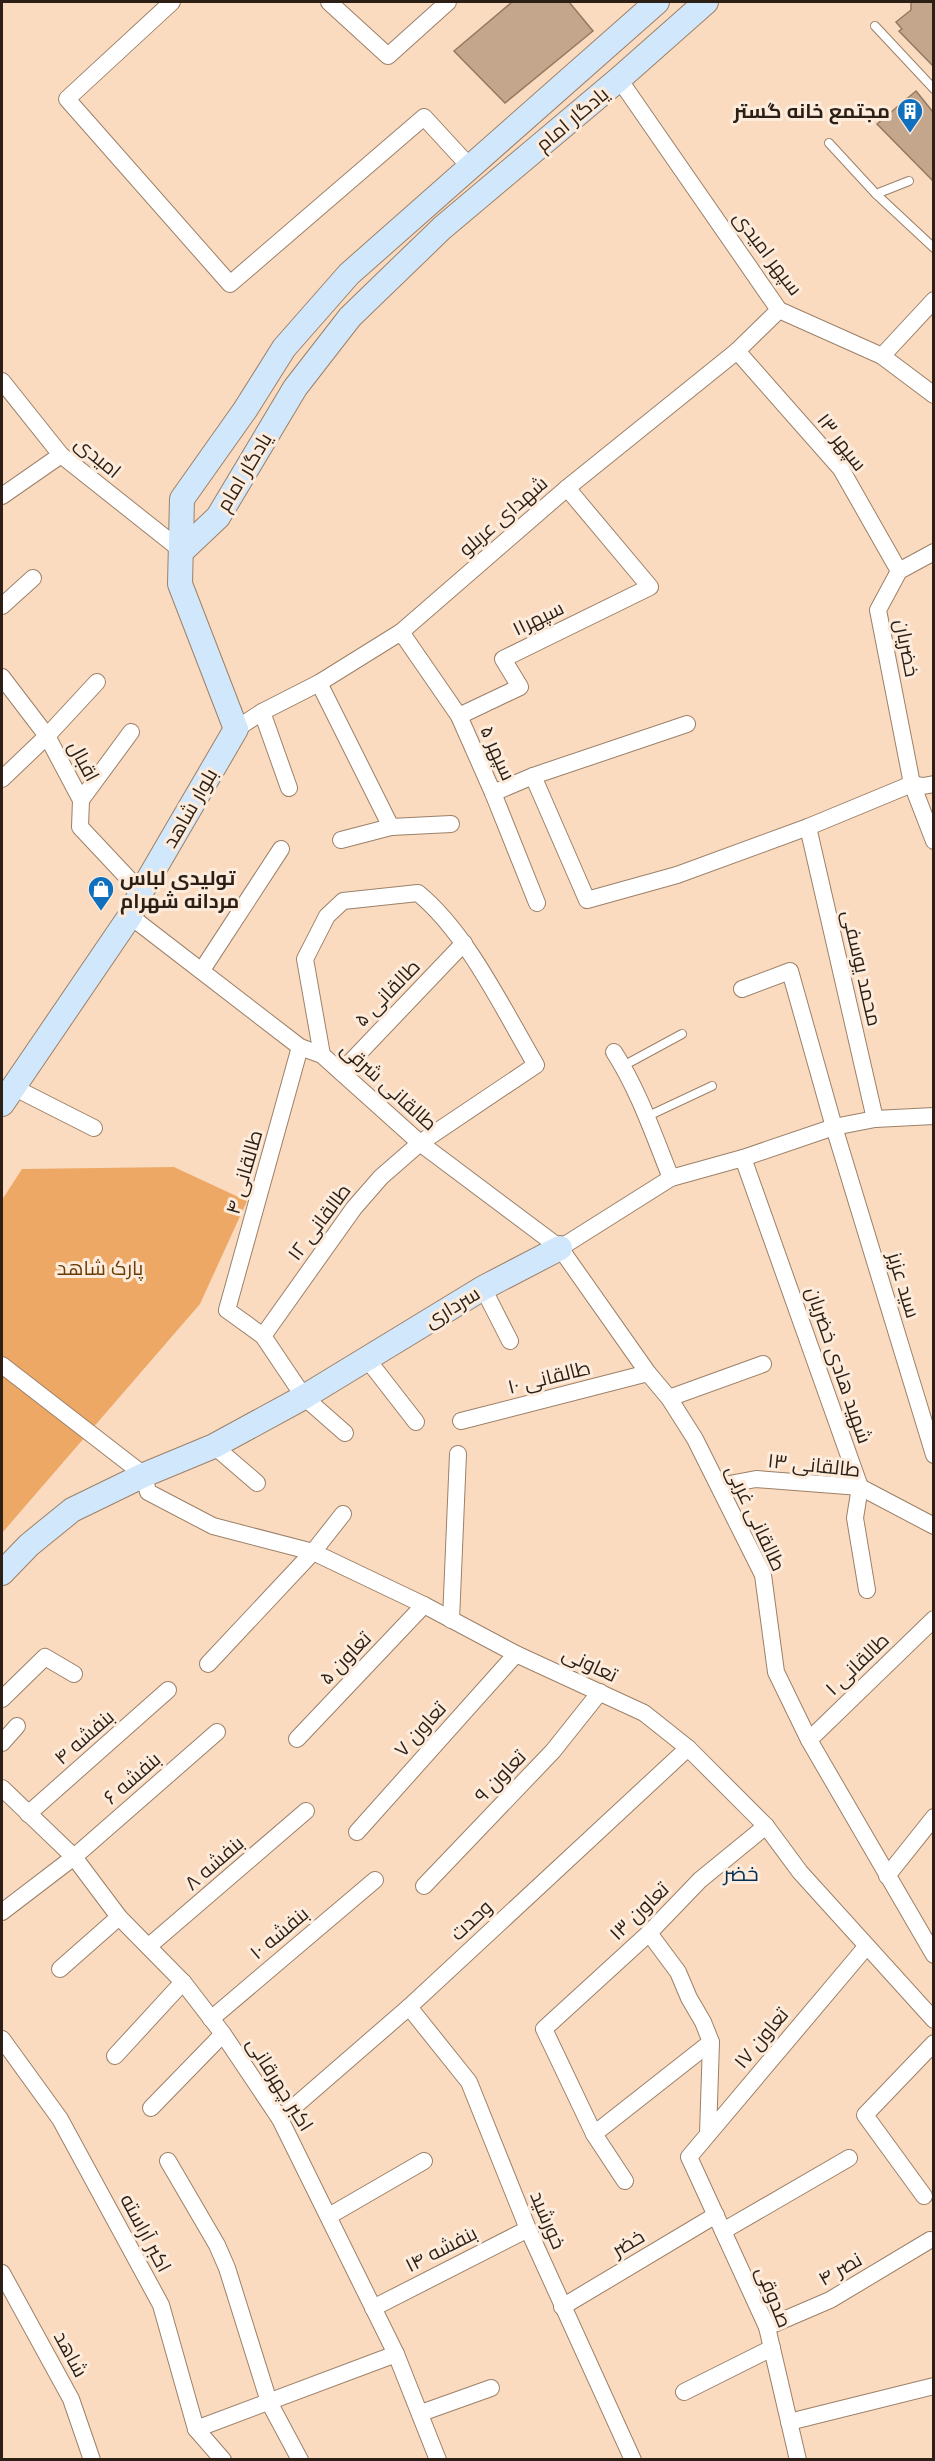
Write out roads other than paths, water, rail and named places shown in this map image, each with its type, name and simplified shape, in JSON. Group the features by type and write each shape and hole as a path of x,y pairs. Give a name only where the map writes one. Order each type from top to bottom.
{"main road":[{"name":"یادگار امام","path":"182,551 182,500 245,410 284,348 349,274 657,2"},
{"name":"یادگار امام","path":"182,551 218,517 295,388 350,317 442,228 619,79 706,2"},
{"path":"182,551 180,584 236,729"},
{"name":"بلوار شاهد","path":"7,1095 130,916 141,891 236,729"},
{"name":"سرداری","path":"2,1573 29,1545 72,1510 144,1475 214,1446 304,1397 483,1288 560,1248"}],"street":[{"path":"172,2 67,99 230,284 424,117 470,167"},
{"path":"329,2 388,56 448,2"},
{"name":"سپهر امیدی","path":"619,79 779,310 882,356 933,395"},
{"path":"882,356 933,300"},
{"name":"شهدای عربلو","path":"236,729 262,712 319,683 401,632 567,488 737,351 779,310"},
{"name":"سپهر ۱۳","path":"737,351 841,469 899,571"},
{"name":"امیدی","path":"2,381 61,455 182,551"},
{"path":"2,496 61,455"},
{"name":"سپهر۱۱","path":"459,716 520,687 503,659 650,587 567,488"},
{"path":"899,571 933,552"},
{"name":"خضریان","path":"899,571 878,610 912,784 933,842"},
{"path":"2,606 33,578"},
{"name":"سپهر ۵","path":"401,632 459,716 537,903"},
{"name":"اقبال","path":"2,677 46,736 81,800 81,828 141,891"},
{"path":"2,779 96,682"},
{"path":"319,683 391,827"},
{"path":"262,712 289,789"},
{"path":"493,793 533,776 687,724"},
{"path":"81,800 130,732"},
{"path":"533,776 587,900 677,875 808,827 912,784 923,786 933,784"},
{"path":"341,840 391,827 451,824"},
{"name":"محمد یوسفی","path":"808,827 875,1119"},
{"path":"202,970 281,849"},
{"path":"322,1055 305,959 327,916 344,901 418,893 438,909 464,944"},
{"name":"طالقانی شرقی","path":"130,916 300,1047 322,1055 420,1143 560,1248"},
{"name":"طالقانی ۱۲","path":"263,1336 354,1208 381,1177 420,1143 536,1065 464,944"},
{"name":"طالقانی ۵","path":"341,1072 464,944"},
{"name":"سید عزیز","path":"742,989 790,970 834,1127 933,1455"},
{"name":"طالقانی ۴","path":"263,1336 227,1310 300,1047"},
{"path":"618,1059 646,1117 670,1178"},
{"path":"7,1095 94,1128"},
{"name":"سرداری","path":"560,1248 670,1178 743,1158 834,1127 875,1119 933,1116"},
{"name":"شهید هادی خضریان","path":"743,1158 860,1487 855,1518 867,1590"},
{"name":"طالقانی غربی","path":"560,1248 648,1373 669,1398 719,1486 763,1575 776,1672 809,1740 933,1955"},
{"path":"483,1288 510,1341"},
{"path":"263,1336 304,1397 345,1433"},
{"path":"367,1359 416,1422"},
{"path":"669,1398 763,1364"},
{"name":"تعاونی","path":"2,1365 144,1475 148,1492 213,1526 313,1552 424,1605 516,1654 644,1713 688,1748 766,1826 800,1872 933,2020"},
{"name":"طالقانی ۱۰","path":"461,1421 648,1373"},
{"path":"214,1446 257,1483"},
{"path":"450,1620 458,1454"},
{"name":"طالقانی ۱۳","path":"719,1486 756,1479 860,1487 933,1526"},
{"path":"208,1664 313,1552 344,1514"},
{"name":"تعاون ۵","path":"297,1739 424,1605"},
{"name":"طالقانی ۱","path":"809,1740 933,1620"},
{"name":"تعاون ۷","path":"357,1832 516,1654"},
{"path":"2,1699 45,1657 74,1674"},
{"name":"بنفشه ۴","path":"28,1814 168,1690"},
{"name":"تعاون ۹","path":"424,1886 553,1751 600,1692"},
{"path":"2,1743 17,1726"},
{"name":"بنفشه ۶","path":"2,1912 74,1857 217,1732"},
{"name":"وحدت","path":"280,2119 409,2007 688,1748"},
{"name":"اکبر چهرقانی","path":"2,1788 74,1857 119,1917 183,1982 223,2034 280,2119 396,2355 438,2460"},
{"name":"بنفشه ۸","path":"149,1946 306,1811"},
{"path":"887,1876 933,1817"},
{"name":"تعاون ۱۳","path":"594,2134 544,2028 648,1933 700,1880 766,1826"},
{"name":"بنفشه ۱۰","path":"211,2019 375,1880"},
{"path":"60,1969 119,1917"},
{"path":"648,1933 678,1972 711,2042 708,2134"},
{"name":"تعاون ۱۷","path":"689,2157 866,1947"},
{"path":"115,2056 183,1982"},
{"name":"خورشید","path":"409,2007 469,2082 528,2229 633,2460"},
{"path":"151,2109 223,2034"},
{"name":"اکبر آراسته","path":"2,2039 60,2118 160,2305 196,2428 223,2460"},
{"path":"625,2181 594,2134 711,2042"},
{"path":"924,2196 865,2115 933,2043"},
{"name":"صدوقی","path":"689,2157 767,2327 798,2460"},
{"name":"خضر","path":"562,2307 719,2223 849,2158"},
{"path":"168,2161 217,2245 227,2268 269,2402 300,2460"},
{"path":"329,2216 424,2161"},
{"name":"بنفشه ۱۴","path":"373,2308 528,2229"},
{"name":"نصر ۴","path":"767,2327 830,2300 930,2240"},
{"name":"شاهد","path":"2,2274 71,2399 92,2460"},
{"path":"684,2392 772,2348"},
{"path":"196,2428 396,2355"},
{"path":"789,2422 933,2386"},
{"path":"421,2413 491,2388"}],"lane":[{"path":"875,26 933,89"},
{"path":"829,143 876,194 933,248"},
{"path":"876,194 909,181"},
{"path":"618,1059 682,1034"},
{"path":"646,1117 712,1086"}],"place":[{"name":"مجتمع خانه گستر","path":"910,134"},
{"name":"تولیدی لباس مردانه شهرام","path":"101,912"}],"district":[{"name":"خضر","path":"741,1874"}],"park label":[{"name":"پارک شاهد","path":"100,1268"}]}
